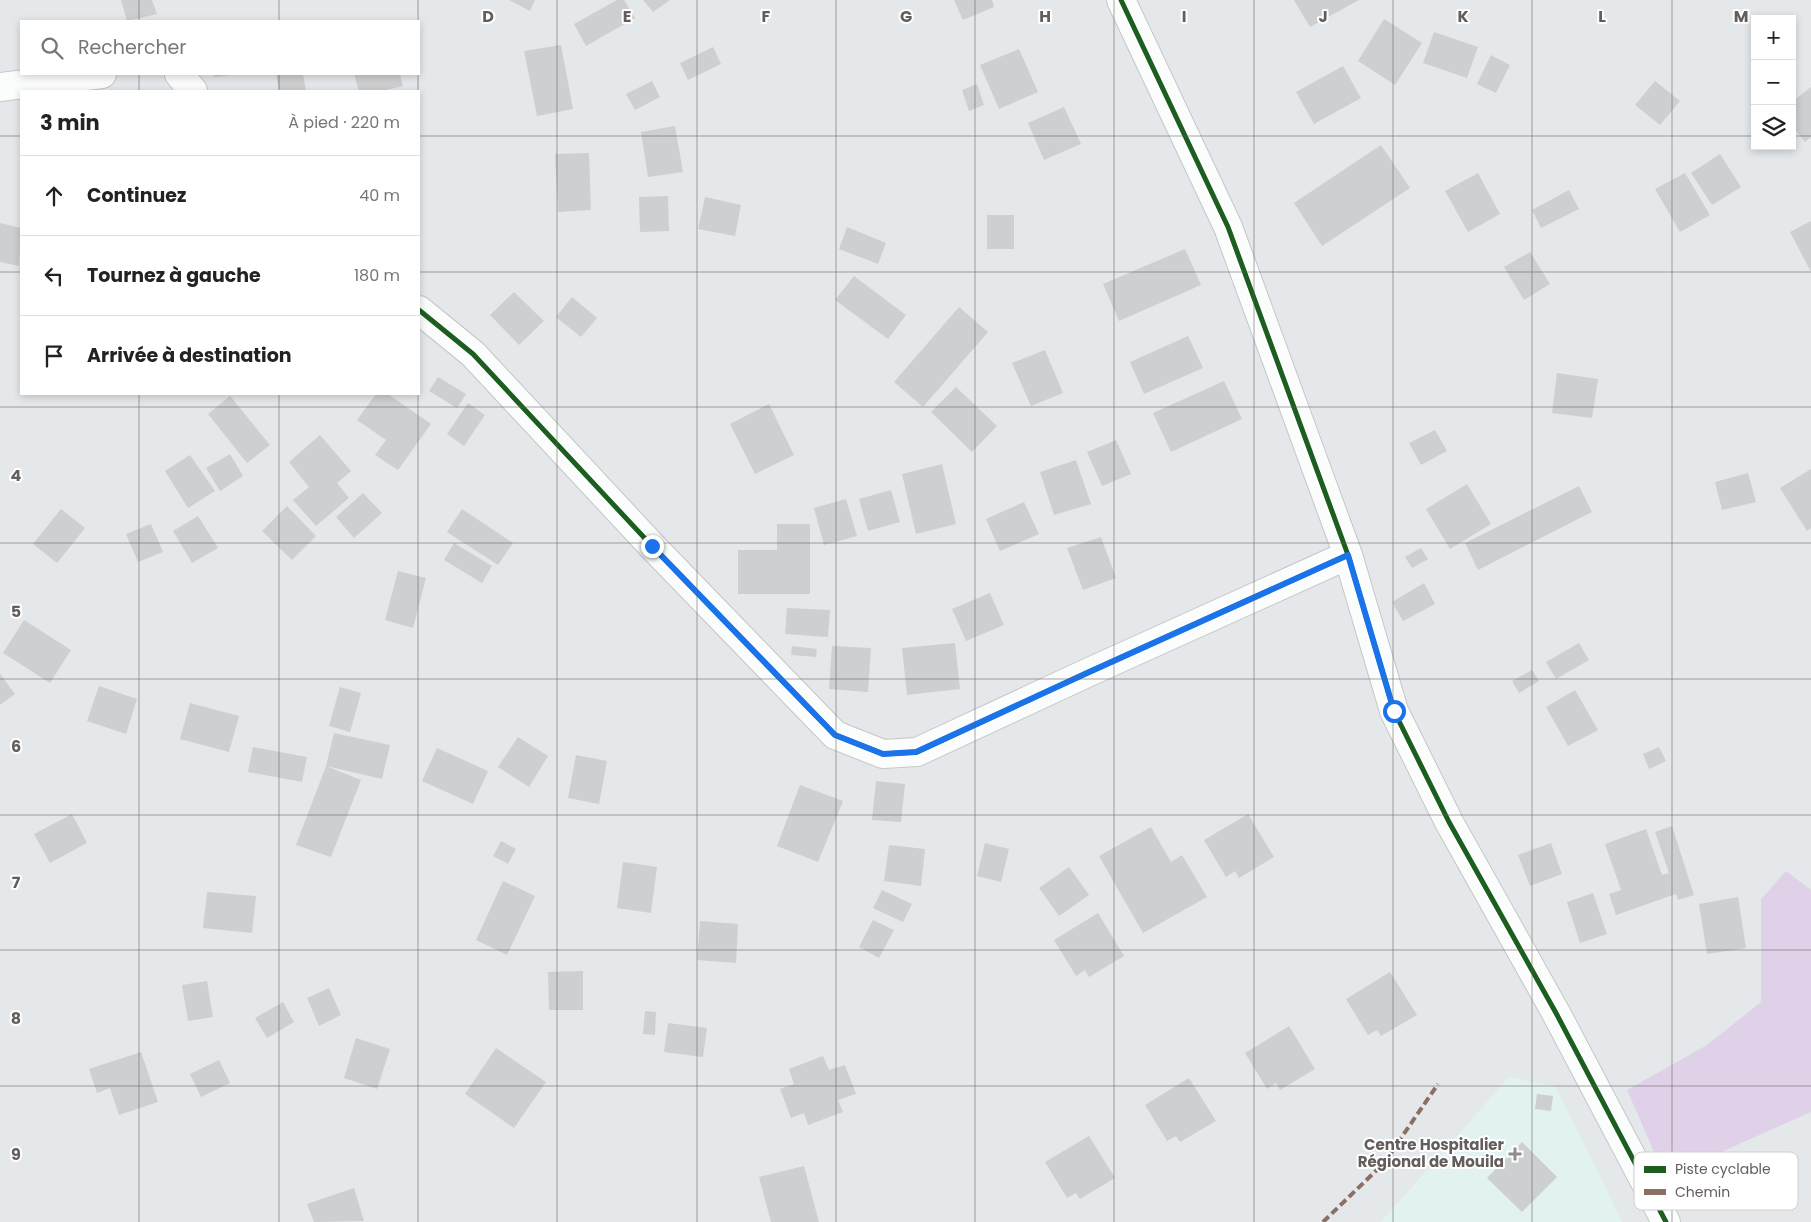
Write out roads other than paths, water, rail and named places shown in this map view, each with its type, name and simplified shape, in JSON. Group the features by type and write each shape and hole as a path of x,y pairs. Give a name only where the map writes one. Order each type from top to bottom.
{"street":[{"path":"1121,0 1228,227 1348,555 1394,711 1449,822 1561,1022 1634,1158"},
{"path":"0,87 94,75"},
{"path":"180,75 191,90"},
{"path":"420,311 473,354 652,546 835,735 883,754 916,752 1348,555"},
{"path":"1661,1210 1666,1222"}],"place":[{"name":"Centre Hospitalier Régional de Mouila","path":"1515,1154"}]}
